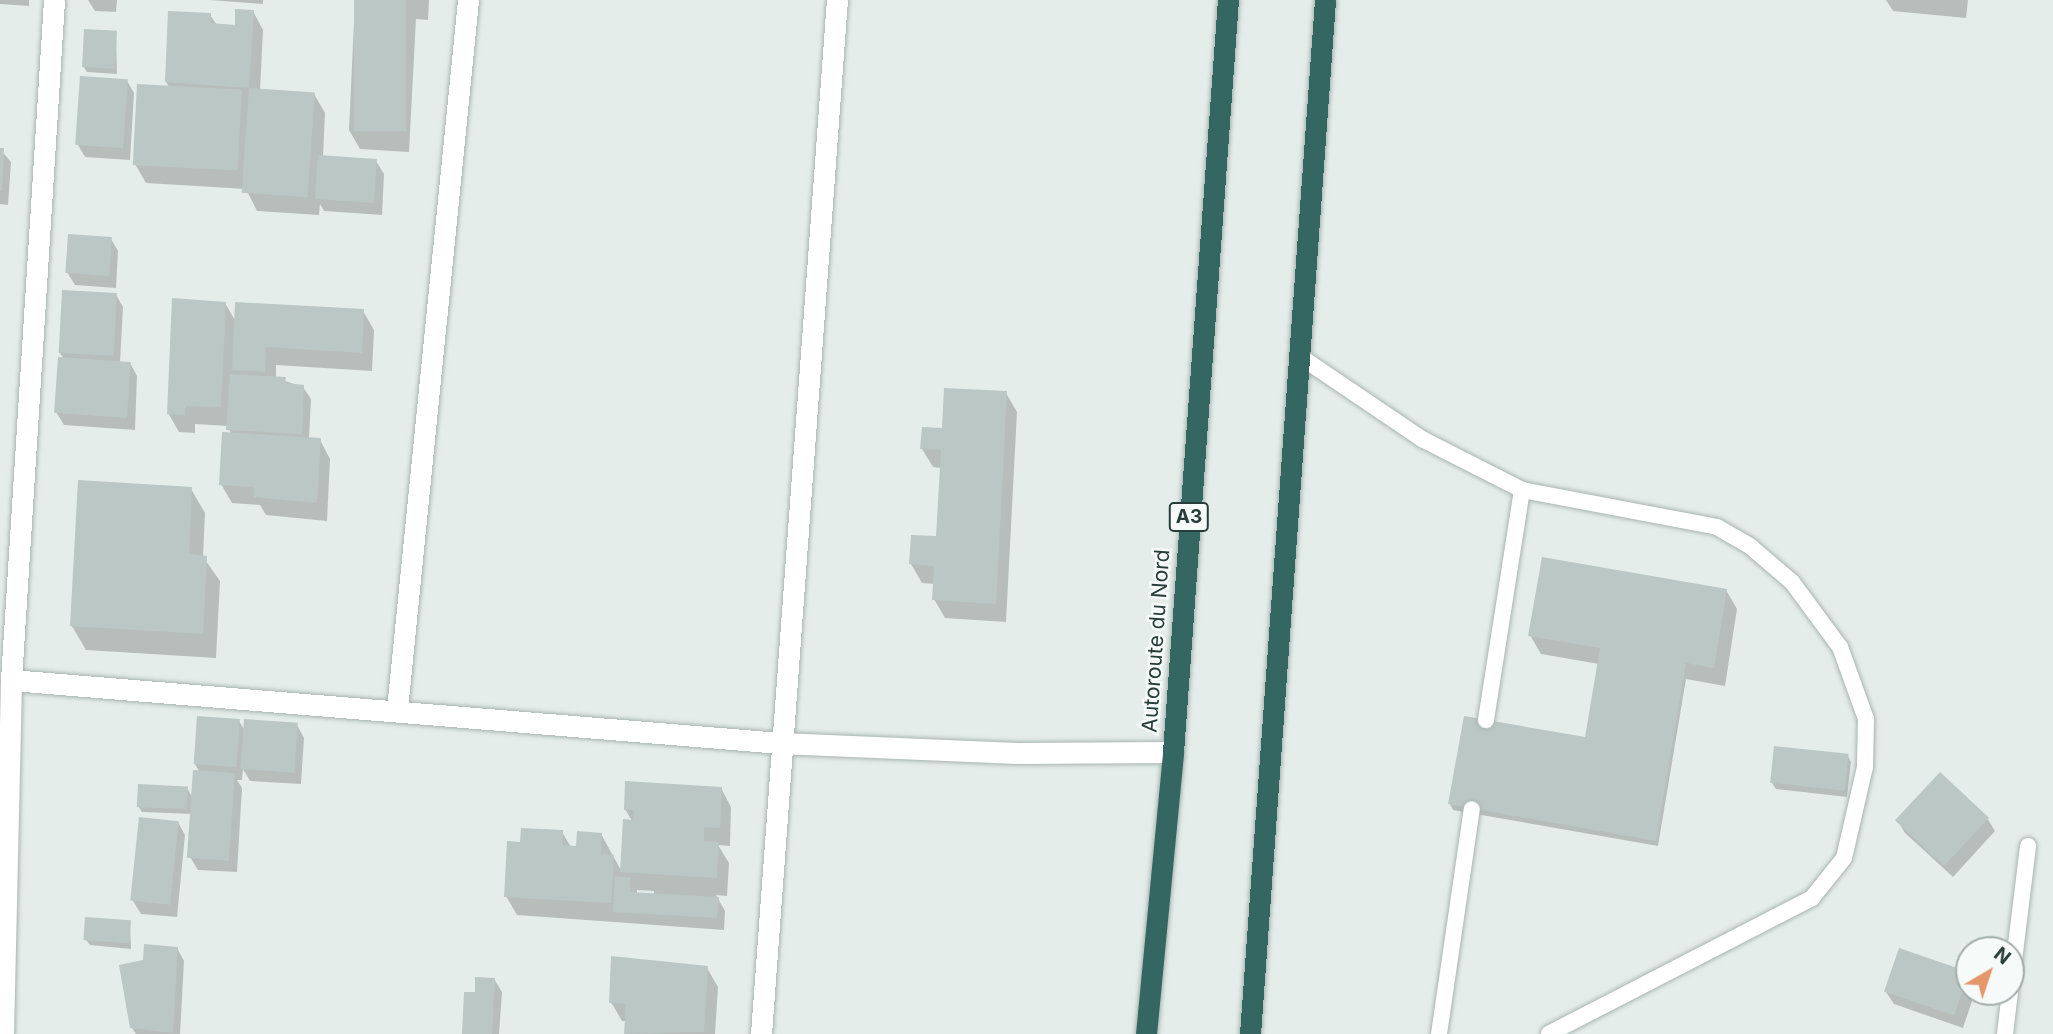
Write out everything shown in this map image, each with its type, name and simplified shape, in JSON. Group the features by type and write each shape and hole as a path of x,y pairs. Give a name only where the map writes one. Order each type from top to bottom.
{"highway":[{"name":"Autoroute du Nord","path":"1146,1034 1173,752 1228,0"},
{"path":"1250,1034 1325,0"}],"street":[{"path":"3,1034 11,680 54,0"},
{"path":"397,709 468,0"},
{"path":"761,1034 780,743 837,0"},
{"path":"11,680 397,709 780,743 1017,752 1173,752"}],"lane":[{"path":"1298,355 1422,439 1522,490 1717,527 1751,547 1792,582 1840,647 1866,719 1865,767 1844,858 1812,898 1549,1034"},
{"path":"1486,720 1522,490"},
{"path":"1439,1034 1472,809"},
{"path":"2017,936 2028,846"},
{"path":"2005,1034 2008,1006"}],"building":[{"path":"354,0 406,0 406,131 354,131"},
{"path":"235,9 254,10 249,88 165,82 168,11 211,13 211,23 235,25"},
{"path":"84,29 117,31 115,69 82,67"},
{"path":"80,76 128,79 123,148 75,145"},
{"path":"137,84 242,89 238,170 133,165"},
{"path":"249,88 315,93 308,197 242,193"},
{"path":"0,148 4,148 2,191 0,191"},
{"path":"318,155 377,159 374,203 315,199"},
{"path":"68,234 112,237 109,276 65,273"},
{"path":"62,290 117,293 114,356 59,353"},
{"path":"172,298 226,302 221,407 185,406 185,415 167,414"},
{"path":"235,302 364,309 362,353 266,347 265,372 232,370"},
{"path":"58,357 131,362 127,418 54,413"},
{"path":"230,374 286,377 285,383 304,385 302,434 226,430"},
{"path":"944,388 1007,391 996,604 932,600 934,566 909,564 911,535 936,536 941,450 920,449 922,427 942,428"},
{"path":"222,432 321,438 317,503 254,497 254,487 219,485"},
{"path":"78,480 192,487 189,554 207,556 203,634 70,626"},
{"path":"1542,557 1727,589 1714,668 1686,663 1656,841 1448,804 1464,716 1585,737 1600,648 1528,636"},
{"path":"197,716 240,719 237,767 194,764"},
{"path":"244,719 298,723 294,773 241,769"},
{"path":"1774,746 1849,754 1845,791 1770,783"},
{"path":"193,770 235,773 229,861 187,858"},
{"path":"1940,772 1989,818 1944,866 1895,820"},
{"path":"625,781 722,787 720,828 704,827 704,841 719,842 717,878 620,872 623,819 633,820 634,810 624,810"},
{"path":"138,784 188,787 187,810 137,807"},
{"path":"139,817 179,821 170,905 130,901"},
{"path":"521,828 563,830 563,845 576,846 577,831 602,833 601,854 614,855 611,903 504,897 507,841 520,842"},
{"path":"615,876 630,877 630,892 719,897 717,918 613,912"},
{"path":"85,917 131,920 129,943 83,940"},
{"path":"144,944 178,947 173,1033 130,1028 119,965 143,960"},
{"path":"1899,948 1955,967 1955,1006 1957,1006 1954,1016 1884,991"},
{"path":"611,956 708,966 704,1032 624,1034 626,1004 609,1003"},
{"path":"475,977 495,978 492,1034 462,1034 464,992 475,992"}]}
